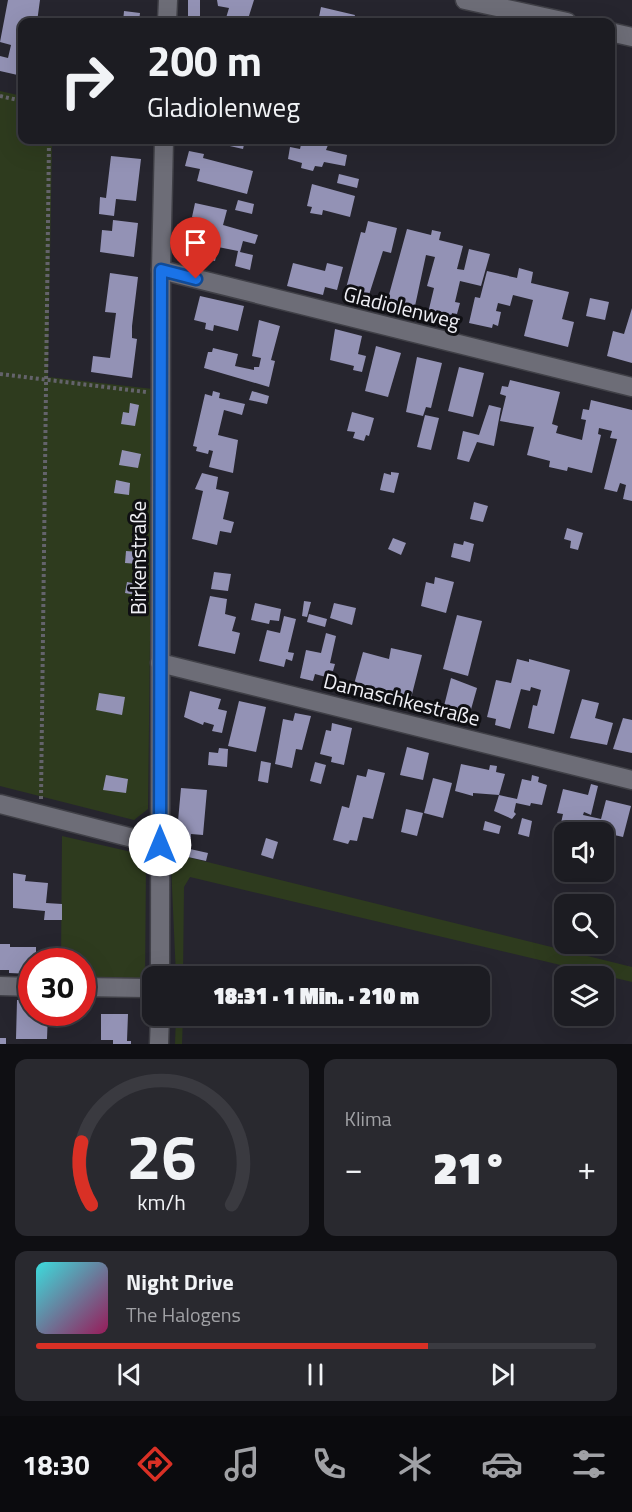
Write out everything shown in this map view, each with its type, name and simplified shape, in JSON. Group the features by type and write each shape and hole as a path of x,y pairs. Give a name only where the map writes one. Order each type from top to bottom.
{"street":[{"path":"167,18 168,0"},
{"path":"465,0 548,18"},
{"path":"615,33 632,37"},
{"name":"Birkenstraße","path":"154,966 160,845 161,270 164,144"},
{"name":"Gladiolenweg","path":"161,270 632,387"},
{"name":"Damaschkestraße","path":"160,663 632,780"},
{"path":"0,804 160,845"},
{"path":"96,986 142,983"},
{"path":"0,986 18,987"},
{"path":"159,1044 160,1026"}],"path":[{"path":"0,96 18,100"},
{"path":"41,796 49,144"},
{"path":"0,374 161,393"}],"green space":[{"path":"0,91 18,95 18,144 52,144 48,377 153,389 148,809 134,820 0,786"},
{"path":"62,836 136,853 146,865 145,966 142,966 142,982 96,983 96,948 61,948"},
{"path":"175,854 554,948 554,954 579,954 632,967 632,982 614,978 614,966 565,966 190,877 184,887 183,966 176,966 171,865 174,865"},
{"path":"176,1026 183,1026 182,1044 175,1044"}],"building":[{"path":"8,0 40,0 38,18 18,18 18,75 0,71 0,56 8,58 11,45 0,42"},
{"path":"188,0 200,0 200,18 188,18"},
{"path":"217,0 254,0 248,18 226,18 229,8 218,6"},
{"path":"321,7 355,15 354,18 319,18"},
{"path":"124,11 140,13 139,18 123,18"},
{"path":"221,144 244,144 243,149"},
{"path":"301,144 328,145 326,150 347,155 345,166 324,162 322,167 315,166 313,171 301,168 302,163 288,159 290,147 300,149"},
{"path":"189,151 204,154 203,158 253,171 247,194 197,181 200,169 185,166"},
{"path":"111,156 141,159 136,201 116,199 114,216 99,214 100,197 106,198"},
{"path":"339,174 359,179 357,188 337,183"},
{"path":"312,184 355,196 350,217 323,210 322,215 310,213 312,207 307,206"},
{"path":"238,200 254,204 252,214 235,210"},
{"path":"195,203 227,210 223,225 258,235 255,244 243,241 240,252 253,255 250,270 235,266 238,251 218,247 215,261 192,256 201,219 192,217"},
{"path":"113,220 138,223 134,257 100,252 102,230 112,231"},
{"path":"368,221 397,228 391,253 383,251 368,298 345,292 361,232 365,233"},
{"path":"407,229 431,235 432,230 441,232 439,240 463,246 457,269 464,270 469,249 490,254 481,286 460,281 455,302 460,303 457,314 452,313 451,318 428,313 434,288 427,286 435,257 426,255 415,306 410,305 409,308 387,302"},
{"path":"293,263 325,271 327,263 343,267 337,290 325,287 323,295 287,286"},
{"path":"519,268 533,272 531,283 569,292 562,319 574,322 568,347 524,336 533,300 513,295 510,306 498,303 496,311 501,312 498,326 493,324 492,328 469,323 475,297 480,298 487,271 517,278"},
{"path":"110,273 138,277 132,326 132,338 137,339 132,378 91,372 93,356 110,358 116,313 105,312"},
{"path":"200,296 244,306 238,331 214,325 213,331 205,329 206,323 194,320"},
{"path":"590,298 609,302 605,320 586,316"},
{"path":"632,308 632,363 607,356 613,331 624,334"},
{"path":"259,320 280,326 271,360 275,361 269,387 204,368 208,352 212,352 213,348 238,354 235,366 254,370 254,367 259,367 261,358 252,356"},
{"path":"335,329 362,336 358,354 366,356 362,372 353,370 354,366 330,360"},
{"path":"376,346 401,353 388,397 365,391"},
{"path":"417,357 442,363 431,408 426,407 423,416 406,412"},
{"path":"459,367 484,373 473,417 448,411"},
{"path":"510,380 560,392 552,424 558,426 556,433 582,440 586,420 581,419 583,409 589,410 591,400 632,410 632,501 623,499 626,485 620,483 617,492 604,489 617,439 610,438 612,431 599,428 598,434 601,435 592,473 568,467 567,471 549,467 550,461 527,455 534,427 500,421 506,396 500,394 502,386 508,387"},
{"path":"213,391 220,393 219,398 245,404 242,415 224,410 218,435 238,440 233,473 209,467 213,451 209,450 208,454 196,451 197,447 193,446 205,394 212,396"},
{"path":"252,391 269,396 267,404 249,400"},
{"path":"130,403 139,405 135,426 121,424 123,412 129,413"},
{"path":"489,405 501,408 494,446 477,442 469,462 457,459 463,431 479,435"},
{"path":"352,412 374,418 369,436 366,435 364,441 353,438 355,432 347,431"},
{"path":"425,415 439,418 431,450 417,447"},
{"path":"122,450 141,454 138,468 119,465"},
{"path":"391,472 399,473 394,493 380,490 384,473 391,475"},
{"path":"202,473 218,477 216,489 229,492 223,519 234,522 231,533 220,531 217,545 192,539 203,491 195,489"},
{"path":"116,480 130,483 129,495 114,493"},
{"path":"474,502 488,506 483,522 470,519"},
{"path":"567,528 583,533 578,550 570,548 571,541 564,539"},
{"path":"393,538 406,543 401,555 388,549"},
{"path":"464,541 474,544 470,562 451,557 454,543 463,545"},
{"path":"126,551 140,552 138,564 125,563"},
{"path":"214,572 231,574 228,591 211,589"},
{"path":"435,577 454,582 446,613 421,606 426,582 434,584"},
{"path":"127,582 138,584 136,595 125,593"},
{"path":"210,596 227,599 225,614 236,617 232,631 240,633 235,654 198,646"},
{"path":"304,601 311,602 307,617 302,616"},
{"path":"255,603 281,609 279,621 270,620 269,624 251,620"},
{"path":"334,603 356,608 352,625 330,618"},
{"path":"309,614 327,619 325,627 307,622"},
{"path":"457,615 482,621 468,676 443,669"},
{"path":"284,616 296,619 288,652 294,653 292,661 286,659 284,667 259,661 267,630 280,633"},
{"path":"326,633 336,636 330,663 335,664 333,671 328,670 326,677 315,674 313,681 300,678 306,650 321,653"},
{"path":"391,648 422,655 410,702 353,688 363,652 389,659"},
{"path":"517,659 529,662 529,659 570,670 554,734 528,728 533,705 537,706 541,690 531,687 530,691 521,689 510,729 495,725 496,719 487,717 496,680 511,683"},
{"path":"451,678 477,688 468,720 442,714"},
{"path":"190,691 221,699 218,709 227,711 222,733 212,731 214,725 204,722 203,725 184,717"},
{"path":"99,693 125,697 122,715 96,710"},
{"path":"582,699 599,703 595,718 613,723 607,745 570,738"},
{"path":"239,701 266,707 256,752 228,746"},
{"path":"295,713 311,716 302,750 296,749 292,768 275,764 283,719 293,721"},
{"path":"623,718 632,720 632,753 613,749"},
{"path":"332,723 352,728 344,765 331,762 332,757 320,754 326,730 331,731"},
{"path":"407,747 429,753 423,780 400,775"},
{"path":"219,748 228,749 227,767 208,765 209,752 218,753"},
{"path":"261,761 271,763 268,783 258,781"},
{"path":"315,762 326,765 321,784 310,781"},
{"path":"461,764 489,770 490,765 497,766 496,772 505,774 499,795 473,793 473,796 455,791"},
{"path":"368,769 385,773 373,819 363,817 357,841 350,840 348,844 333,840 342,806 349,808 357,775 366,777"},
{"path":"106,775 128,779 126,793 103,790"},
{"path":"532,775 539,777 538,782 547,785 542,805 531,803 530,806 516,803 514,812 516,814 512,819 494,811 499,795 517,799 522,779 531,781"},
{"path":"433,778 452,783 443,818 424,813"},
{"path":"591,784 598,786 591,815 584,812 583,815 601,819 606,800 631,806 623,837 614,835 614,822 561,822 563,814 557,813 563,789 588,795"},
{"path":"181,788 207,790 203,835 191,834 191,838 183,837 183,833 177,832"},
{"path":"406,809 423,813 417,836 401,832"},
{"path":"522,818 532,821 529,837 518,834"},
{"path":"485,821 501,826 499,834 483,830"},
{"path":"266,838 278,842 273,859 261,855"},
{"path":"190,849 208,853 206,861 188,857"},
{"path":"13,873 26,875 25,881 48,883 46,903 62,904 62,920 44,920 45,911 13,908"},
{"path":"0,944 10,944 10,947 36,947 18,948 18,973 0,970"},
{"path":"18,1000 18,1026 47,1026 47,1039 16,1039"},
{"path":"101,1014 128,1014 127,1041 131,1041 131,1044 113,1044 113,1040 101,1040"},
{"path":"0,1038 6,1038 6,1044 0,1044"}],"route":[{"path":"160,845 161,270 196,279"}]}
